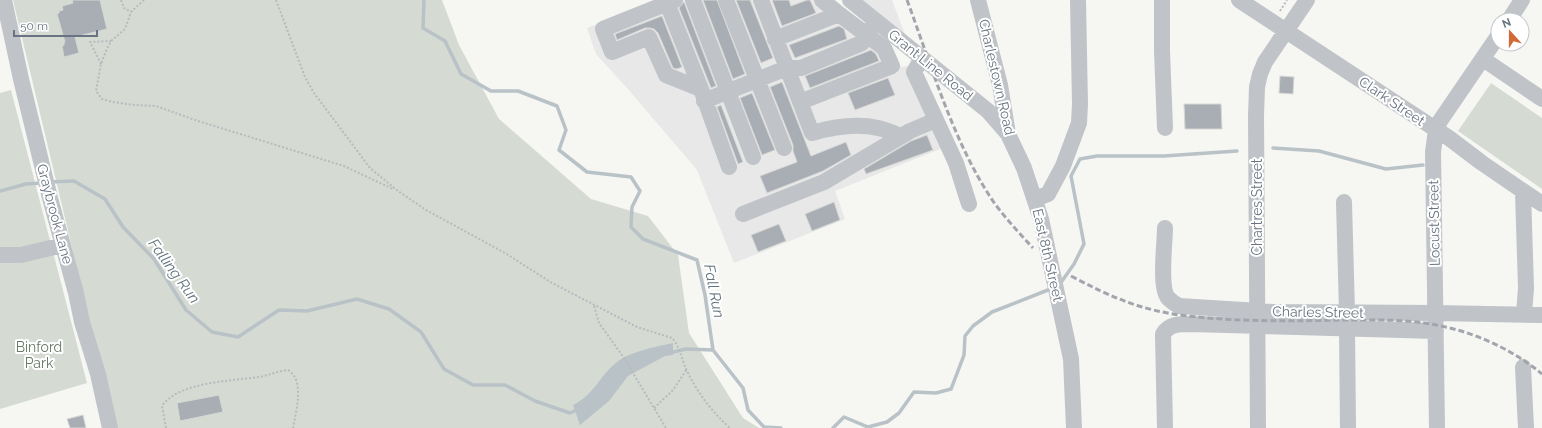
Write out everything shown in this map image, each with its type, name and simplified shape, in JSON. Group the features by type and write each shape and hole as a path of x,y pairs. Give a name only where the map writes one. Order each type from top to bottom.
{"street":[{"name":"Graybrook Lane","path":"4,0 21,79 50,198 76,293 82,322 98,374 110,428"},
{"path":"693,0 752,158"},
{"path":"726,0 784,148"},
{"path":"761,0 812,133 834,127 859,126 877,128 901,136"},
{"path":"800,102 892,66 884,48 866,36 822,0"},
{"name":"Charlestown Road","path":"978,0 1000,85 1008,134 1018,153 1035,199"},
{"name":"East 8th Street","path":"1074,428 1071,359 1041,219 1035,199 1048,194 1063,166 1079,123 1078,0"},
{"path":"1162,0 1165,128"},
{"name":"Clark Street","path":"1239,0 1449,138 1523,192 1542,204"},
{"name":"Chartres Street","path":"1258,428 1257,87 1265,62 1307,0"},
{"path":"1514,12 1522,0"},
{"path":"729,167 702,95 671,2 603,29 612,52 649,37 666,75 702,95 728,92 786,68 800,68 855,46 862,43 876,22"},
{"name":"Grant Line Road","path":"857,3 876,22 988,111 1008,134"},
{"path":"776,39 839,14"},
{"name":"Locust Street","path":"1437,428 1433,152 1436,130 1440,121 1490,48"},
{"path":"922,58 914,72 956,163 969,204"},
{"path":"1483,59 1542,99"},
{"path":"743,214 824,182 910,130 936,120"},
{"path":"1523,192 1526,288 1524,314"},
{"path":"1344,202 1347,312"},
{"name":"Charles Street","path":"1165,228 1163,278 1168,297 1179,306 1258,319 1347,312 1542,315"},
{"path":"0,255 21,254 63,245"},
{"path":"1165,428 1163,334 1166,328 1171,326 1258,319 1347,329 1436,332"},
{"path":"1347,329 1348,428"},
{"path":"1523,367 1526,428"}],"path":[{"path":"121,0 124,8 131,12"},
{"path":"144,0 131,12 125,29 111,41 101,64 96,91 102,99 120,103 156,106 198,121 344,166 398,191"},
{"path":"276,0 305,77 314,93 370,168 398,191 426,210 505,253 552,283 637,327 672,338 687,369 707,404 715,415 730,428"},
{"path":"101,64 90,42 111,41"},
{"path":"594,306 599,323 624,358 666,428"},
{"path":"654,408 673,390 687,369"},
{"path":"166,428 162,406 170,397 198,386 224,380 258,377 288,370 296,377 298,393 293,428"}],"shaded area":[{"path":"657,0 832,0 893,53 901,67 907,66 911,69 921,106 937,129 945,147 835,191 845,219 734,263 697,170 596,54 587,28"},
{"path":"861,0 892,0 907,40"},
{"path":"673,343 673,355 665,356 628,376 609,401 580,425 573,405 592,390 611,367 629,355"}],"green space":[{"path":"13,0 442,0 459,45 499,119 591,199 648,216 678,255 689,333 743,418 759,428 115,428"},
{"path":"1491,83 1542,118 1542,189 1458,131"},
{"name":"Binford Park","path":"11,90 87,383 0,409 0,93"}],"building":[{"path":"72,0 100,0 107,29 75,37 79,53 64,57 62,46 65,42 57,14 59,11 63,10 62,6 73,3"},
{"path":"703,0 717,0 745,74 733,79"},
{"path":"736,0 750,0 773,58 761,63"},
{"path":"772,0 789,0 791,6 810,0 816,13 782,26"},
{"path":"684,2 716,86 711,88 679,8"},
{"path":"662,16 682,67 677,69 673,68 658,33 654,29 645,28 617,40 615,34"},
{"path":"839,26 844,29 847,39 795,58 789,45"},
{"path":"871,50 876,54 879,61 810,88 805,76"},
{"path":"1280,76 1294,77 1293,94 1279,93"},
{"path":"888,78 895,95 855,110 848,93"},
{"path":"782,82 811,156 846,142 851,155 823,171 767,193 760,176 797,162 793,151 793,145 770,87"},
{"path":"752,93 775,150 762,155 740,98"},
{"path":"1184,104 1221,104 1222,129 1185,129"},
{"path":"721,105 743,162 738,164 717,107"},
{"path":"927,135 933,150 866,174 864,169 911,141"},
{"path":"834,202 840,220 812,231 805,214"},
{"path":"779,224 786,241 758,252 751,235"},
{"path":"219,395 223,412 180,421 177,403"},
{"path":"83,415 86,428 70,428 67,419"}],"waterway":[{"name":"Fall Run","path":"424,0 423,28 445,41 461,74 491,91 518,91 557,106 566,130 559,150 587,172 631,177 640,191 632,207 631,227 643,239 697,260 705,295 713,350 743,388 748,410 764,427 781,428"},
{"path":"1273,148 1319,151 1386,169 1423,165"},
{"path":"1062,281 1074,264 1084,244 1071,176 1080,159 1097,156 1164,156 1237,151"},
{"name":"Falling Run","path":"50,182 74,181 105,199 123,227 154,259 186,310 212,332 238,337 279,310 307,311 357,299 389,309 421,332 444,369 473,385 505,385 535,401 570,413 579,409"},
{"name":"Falling Run","path":"0,191 26,184 42,183"},
{"path":"833,428 844,417 868,427 887,422 899,413 914,392 936,393 951,389 964,355 965,336 973,326 992,312 1048,290"},
{"name":"Falling Run","path":"669,353 686,349 713,350"}],"railway":[{"path":"907,0 945,105 967,157 995,204 1033,248"},
{"path":"1071,276 1113,297 1141,307 1171,314 1266,321 1390,320 1436,325 1464,332 1505,349 1542,374"}]}
